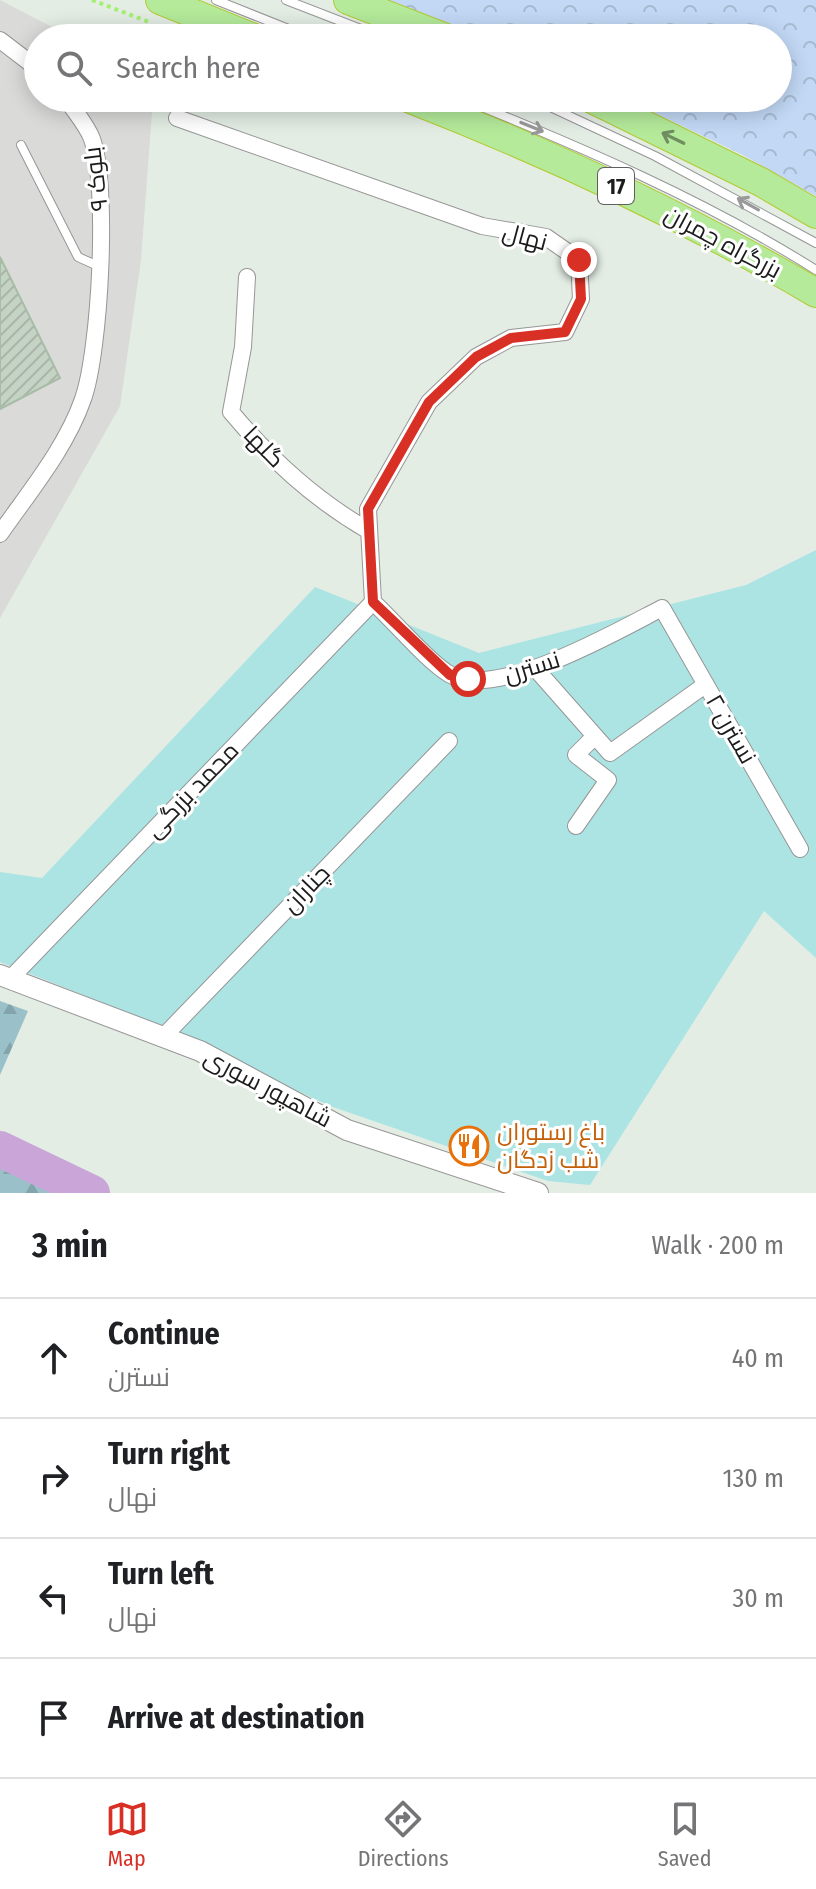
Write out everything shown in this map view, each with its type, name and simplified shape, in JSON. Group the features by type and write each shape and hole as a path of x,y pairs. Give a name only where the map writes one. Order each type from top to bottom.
{"highway":[{"path":"348,0 410,24"},
{"path":"160,14 199,24"},
{"name":"بزرگراه چمران","path":"444,112 629,192 747,252 816,293"},
{"path":"618,112 761,182 816,214"}],"street":[{"path":"0,40 24,58"},
{"name":"بلوک ۹","path":"2,528 62,443 83,401 93,364 102,192 92,138 75,112"},
{"name":"نهال","path":"177,118 482,226 546,237 579,260 581,299 565,332 511,338 476,357 429,402 368,509 373,602"},
{"name":"گلها","path":"247,277 243,347 231,412 258,444 326,506 369,531"},
{"name":"نسترن","path":"373,602 450,675 493,678 564,659 662,608"},
{"name":"محمد بزرگی","path":"5,977 373,602"},
{"name":"نسترن ۲","path":"662,608 800,849"},
{"path":"535,668 610,753 705,685"},
{"path":"576,826 608,780 576,755 595,736"},
{"name":"چناران","path":"163,1037 449,741"},
{"name":"شاهپور سوری","path":"5,977 200,1051 347,1130 538,1193"}],"lane":[{"path":"216,0 276,24"},
{"path":"286,0 348,24"},
{"path":"494,112 575,145 723,218 816,270"},
{"path":"560,112 696,177 816,243"},
{"path":"21,145 78,257 98,266"}],"path":[{"path":"92,0 160,14"}],"shaded area":[{"path":"0,0 46,24 24,24 24,112 152,112 141,260 120,406 0,618"},
{"path":"816,550 816,958 764,911 590,1185 548,1181 330,1106 124,1011 0,962 0,872 42,878 315,587 479,653 746,585"}],"green space":[{"path":"385,0 816,0 816,196 741,154 652,112 792,112 792,24 445,24"},
{"path":"0,1001 28,1011 0,1075"},
{"path":"0,1166 58,1193 0,1193"}],"building":[{"path":"0,257 60,378 0,409"}],"waterway":[{"path":"0,1149 92,1193"}],"place":[{"name":"باغ رستوران شب زدگان","path":"469,1146"}],"route":[{"path":"468,679 450,675 373,602 368,509 389,466 429,402 476,357 511,338 565,332 581,299 579,260"}]}
